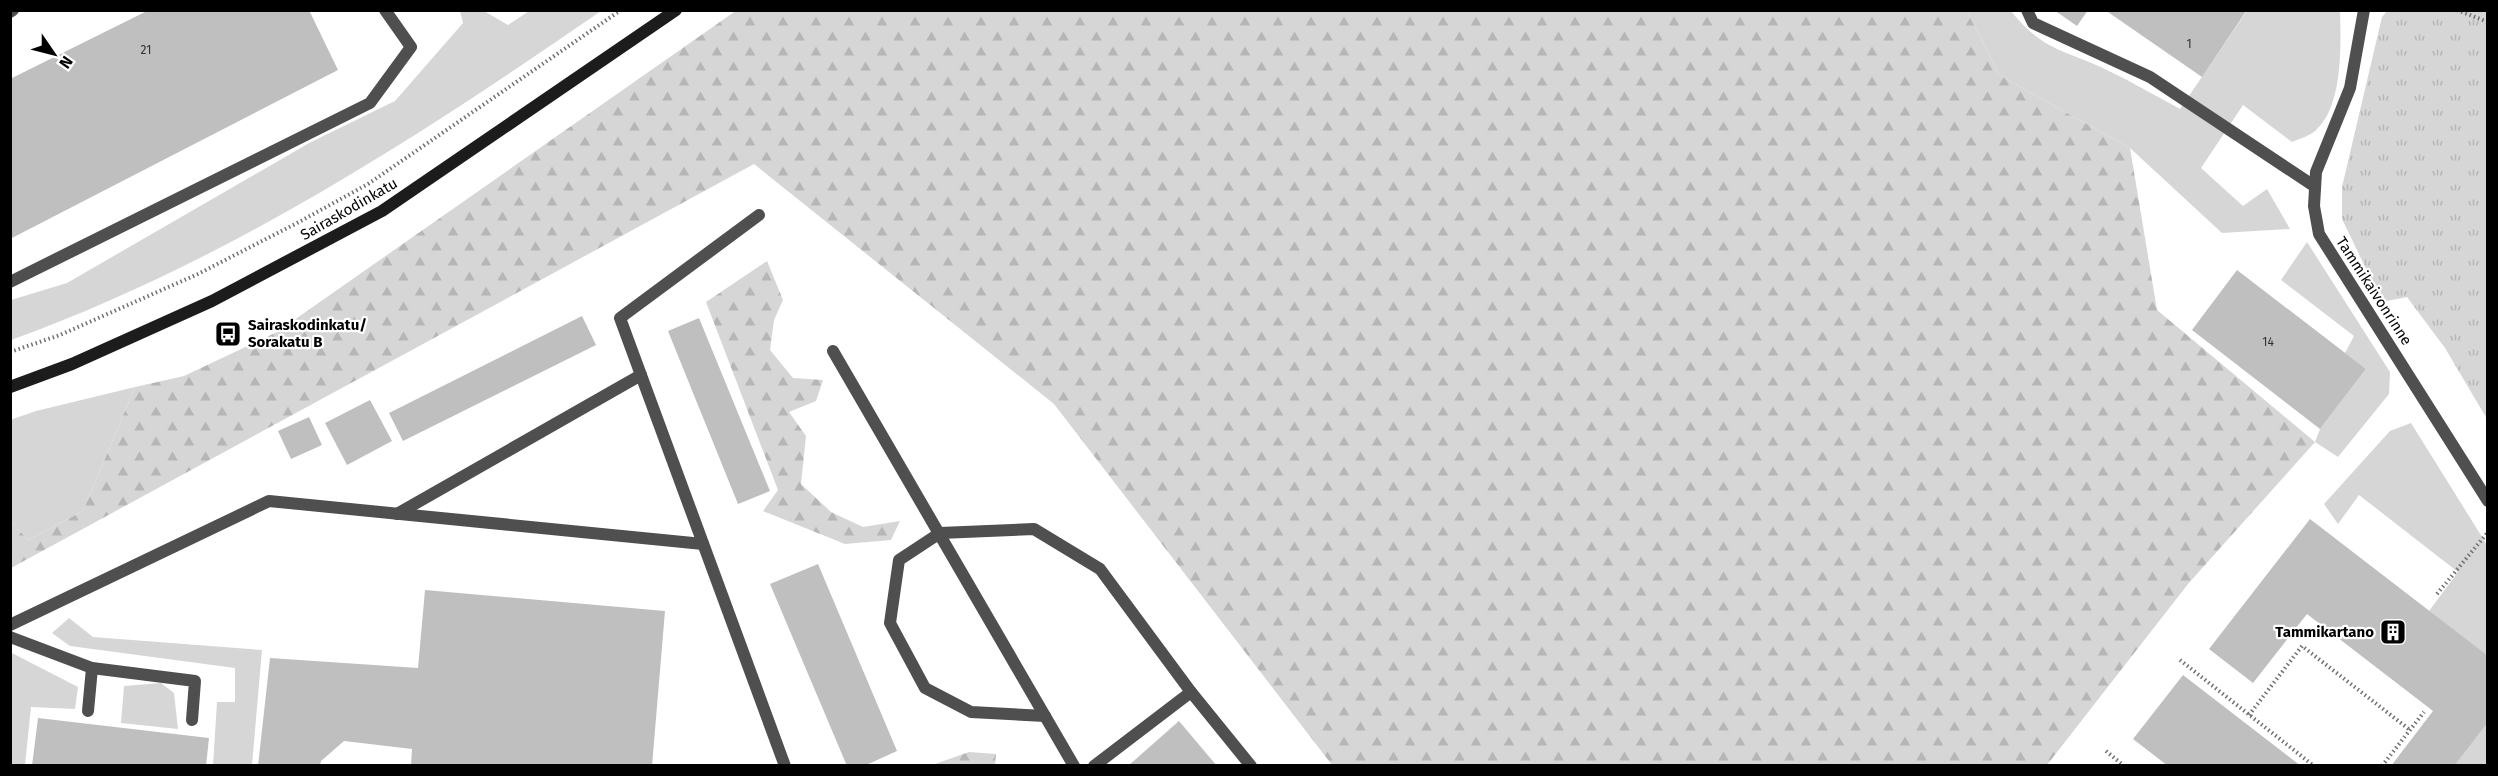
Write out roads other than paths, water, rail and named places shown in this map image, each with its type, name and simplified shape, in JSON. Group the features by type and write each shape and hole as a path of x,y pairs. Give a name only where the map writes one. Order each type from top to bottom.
{"main road":[{"name":"Sairaskodinkatu","path":"10,387 72,364 212,301 382,211 676,10"}],"street":[{"path":"10,282 370,103 411,47 385,10"},
{"path":"2027,10 2033,23 2150,77 2314,186"},
{"name":"Tammikaivonrinne","path":"2364,10 2350,88 2324,147 2314,186 2314,206 2319,234 2487,501"},
{"path":"759,214 620,318 785,765"},
{"path":"833,351 1074,765"},
{"path":"397,514 641,375"},
{"path":"10,625 268,501 703,544"},
{"path":"1045,716 971,712 925,688 890,622 899,560 940,533 1034,530 1101,569 1191,692 1251,765"},
{"path":"10,637 92,668 195,681 192,720"},
{"path":"88,711 92,668"},
{"path":"1094,765 1191,692"}],"place":[{"name":"Sairaskodinkatu/ Sorakatu B","path":"228,334"},
{"name":"Tammikartano","path":"2393,632"}]}
